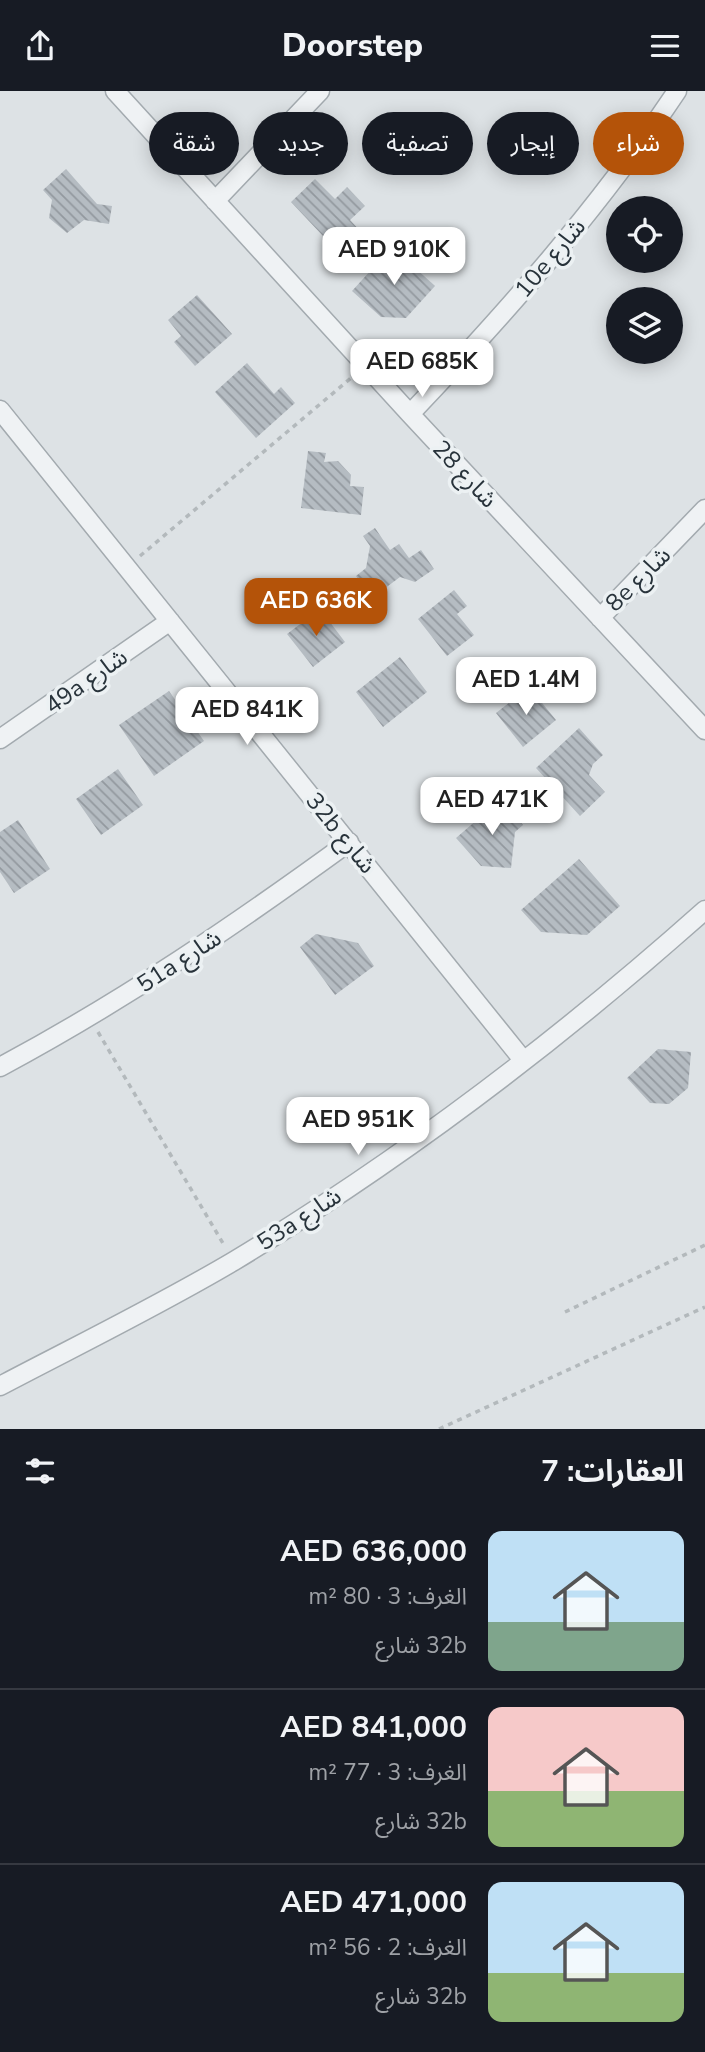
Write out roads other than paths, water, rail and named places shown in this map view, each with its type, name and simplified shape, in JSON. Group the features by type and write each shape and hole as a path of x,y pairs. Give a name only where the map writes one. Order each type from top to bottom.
{"street":[{"name":"شارع 28","path":"115,91 410,414 705,730"},
{"path":"215,201 320,91"},
{"name":"10e شارع","path":"410,414 537,276 601,196 677,91"},
{"name":"32b شارع","path":"0,410 523,1060"},
{"name":"8e شارع","path":"600,618 705,509"},
{"name":"49a شارع","path":"0,739 170,621"},
{"name":"51a شارع","path":"0,1067 90,1018 207,944 348,842"},
{"name":"53a شارع","path":"0,1386 175,1295 233,1261 386,1162 523,1060 653,956 705,910"}]}
